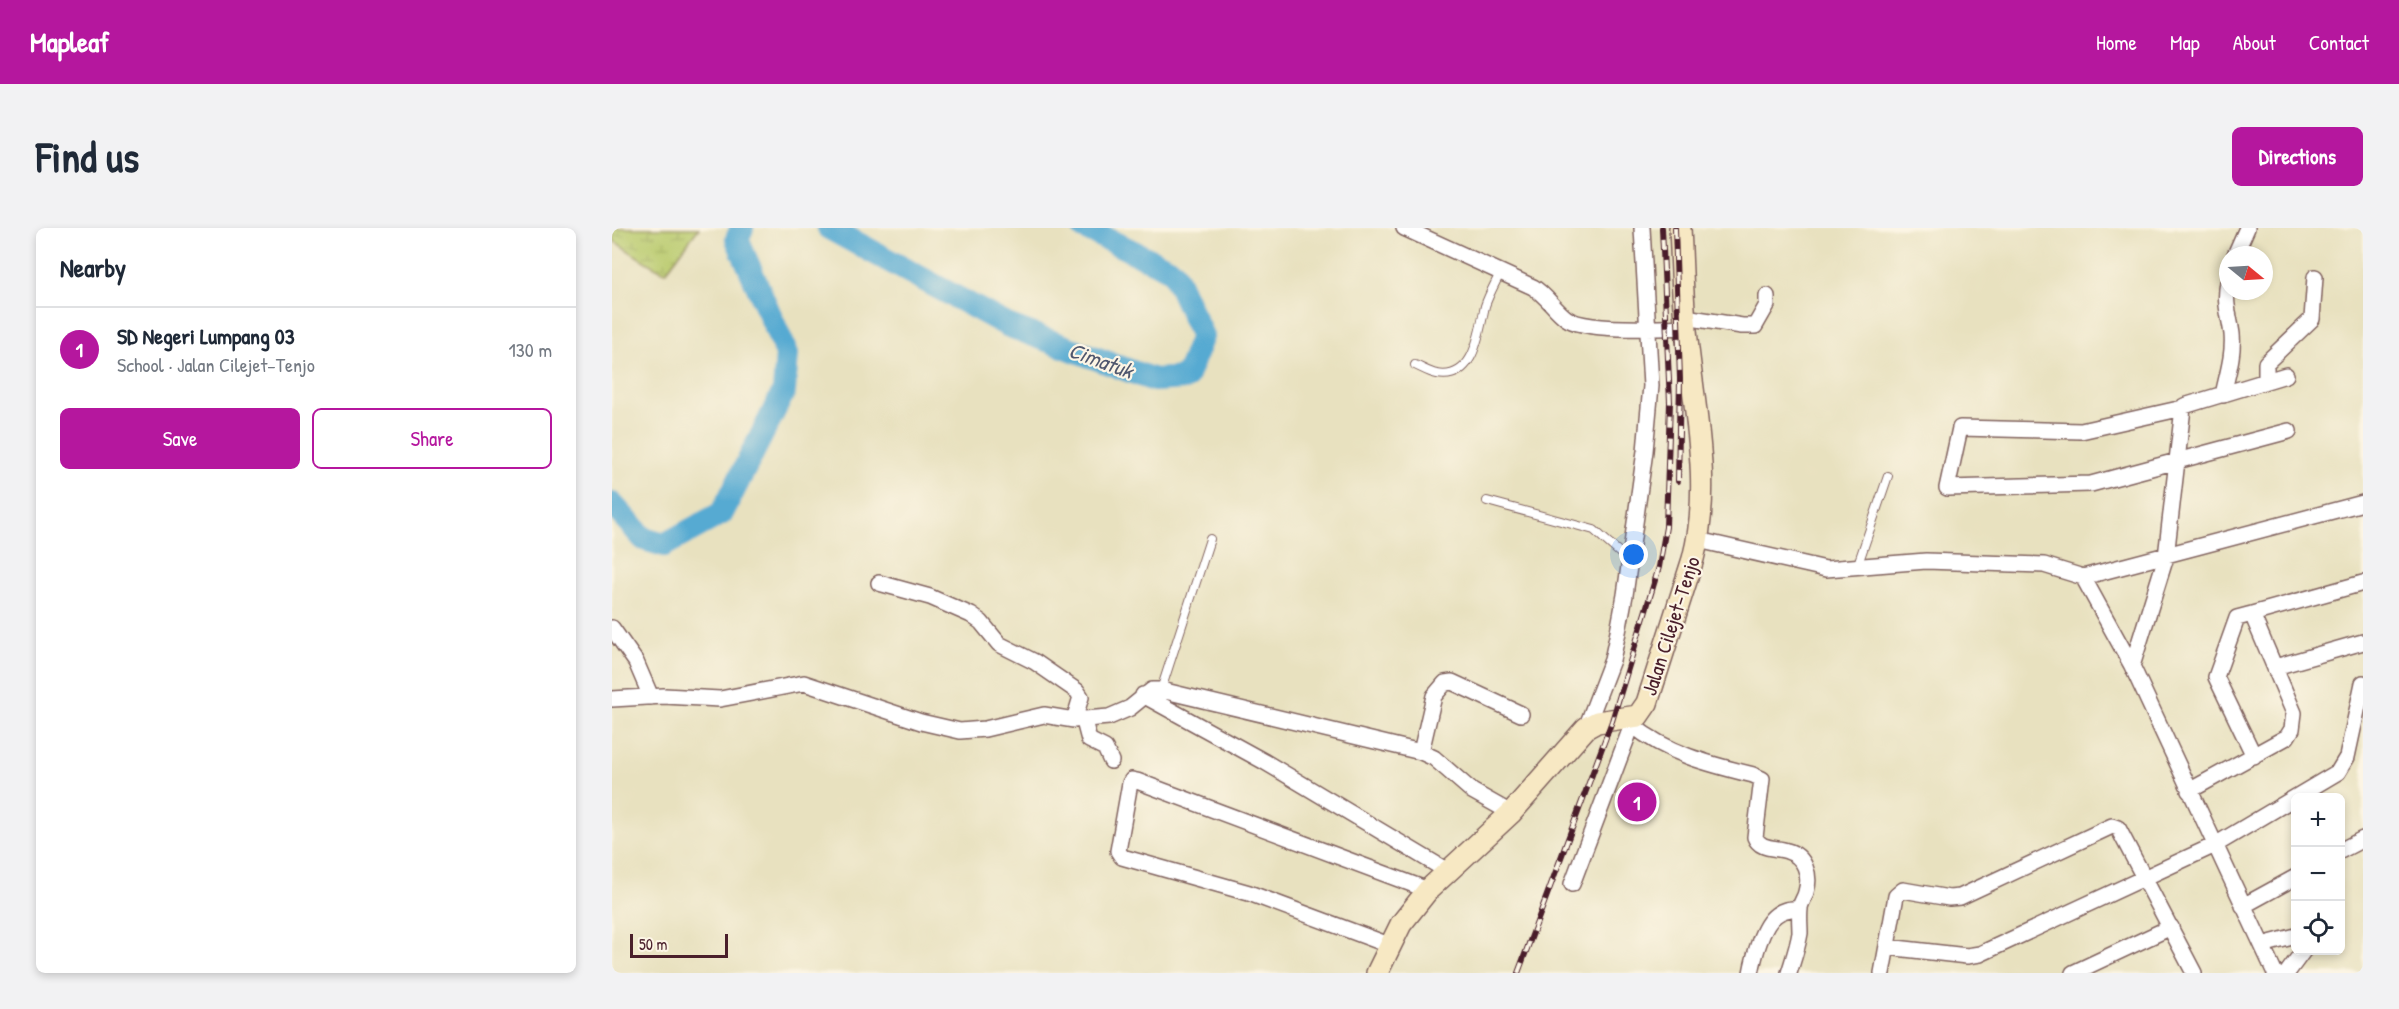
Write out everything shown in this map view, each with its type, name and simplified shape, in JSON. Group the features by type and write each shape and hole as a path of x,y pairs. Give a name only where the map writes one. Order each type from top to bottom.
{"main road":[{"name":"Jalan Cilejet–Tenjo","path":"1586,728 1597,722 1635,720 1647,703 1698,540 1702,478 1685,322 1680,228"},
{"path":"1377,973 1401,924 1428,890 1511,813 1586,728"}],"street":[{"path":"1404,228 1501,271 1545,295 1566,318 1575,322 1626,328 1648,328 1685,322 1755,326 1767,305 1767,296"},
{"path":"1586,728 1612,660 1630,562 1651,387 1642,228"},
{"path":"2239,246 2247,228"},
{"path":"2266,381 2266,363 2312,318 2315,277"},
{"path":"2223,395 2232,349 2232,333 2225,300"},
{"path":"2286,375 2183,408 2081,431 1960,428 1947,488 2082,485 2289,431"},
{"path":"2132,666 2166,557 2183,408"},
{"path":"1698,540 1826,569 1926,561 2044,565 2083,577 2166,557 2363,503"},
{"path":"2083,577 2132,666 2275,973"},
{"path":"879,583 930,597 977,618 999,644 1042,667 1077,691 1081,697 1079,721 1089,740 1105,748 1111,760"},
{"path":"2254,756 2216,677 2237,618 2363,583"},
{"path":"2189,791 2287,737 2295,721 2295,713 2252,614"},
{"path":"612,628 636,662 651,697"},
{"path":"2275,666 2363,642"},
{"path":"1421,752 1434,696 1445,683 1452,682 1521,714"},
{"path":"612,699 651,697 720,699 804,683 921,722 960,731 986,729 1044,715 1079,721 1109,717 1130,708 1143,695 1152,690 1161,690 1421,752 1434,758 1472,791 1511,813"},
{"path":"1887,947 1967,956 1980,954 2215,844 2338,772 2347,757 2363,683"},
{"path":"1143,695 1265,762 1449,872"},
{"path":"1572,884 1635,720 1657,742 1685,756 1762,779 1755,837 1762,846 1789,852 1804,865 1808,876 1800,908 1800,935 1789,973"},
{"path":"1389,945 1249,892 1122,857 1118,851 1130,783 1132,780 1137,781 1428,890"},
{"path":"1882,973 1896,896 1899,892 1903,890 1949,898 1960,897 2112,826 2118,828 2194,973"},
{"path":"2345,848 2363,839"},
{"path":"2243,906 2291,879"},
{"path":"1751,973 1754,955 1768,922 1784,910 1800,908"},
{"path":"2073,973 2171,927"},
{"path":"2262,945 2291,937"},
{"path":"2287,973 2301,955"}],"lane":[{"path":"1415,365 1436,374 1452,374 1464,368 1472,355 1486,302 1501,271"},
{"path":"1857,567 1888,476"},
{"path":"1487,501 1594,530 1602,534 1630,562"},
{"path":"1161,690 1210,539"}],"green space":[{"path":"612,228 699,228 666,272 614,241"}],"waterway":[{"name":"Cimatuk","path":"612,504 644,539 664,545 722,513 784,391 787,354 737,239 742,228"},
{"name":"Cimatuk","path":"829,228 1007,325 1154,380 1186,378 1202,336 1173,271 1084,228"}],"railway":[{"path":"1518,973 1612,721 1659,567 1666,527 1670,402 1662,228"},
{"path":"1675,228 1680,379 1678,481"}],"place":[{"name":"SD Negeri Lumpang 03","path":"1637,802"}]}
